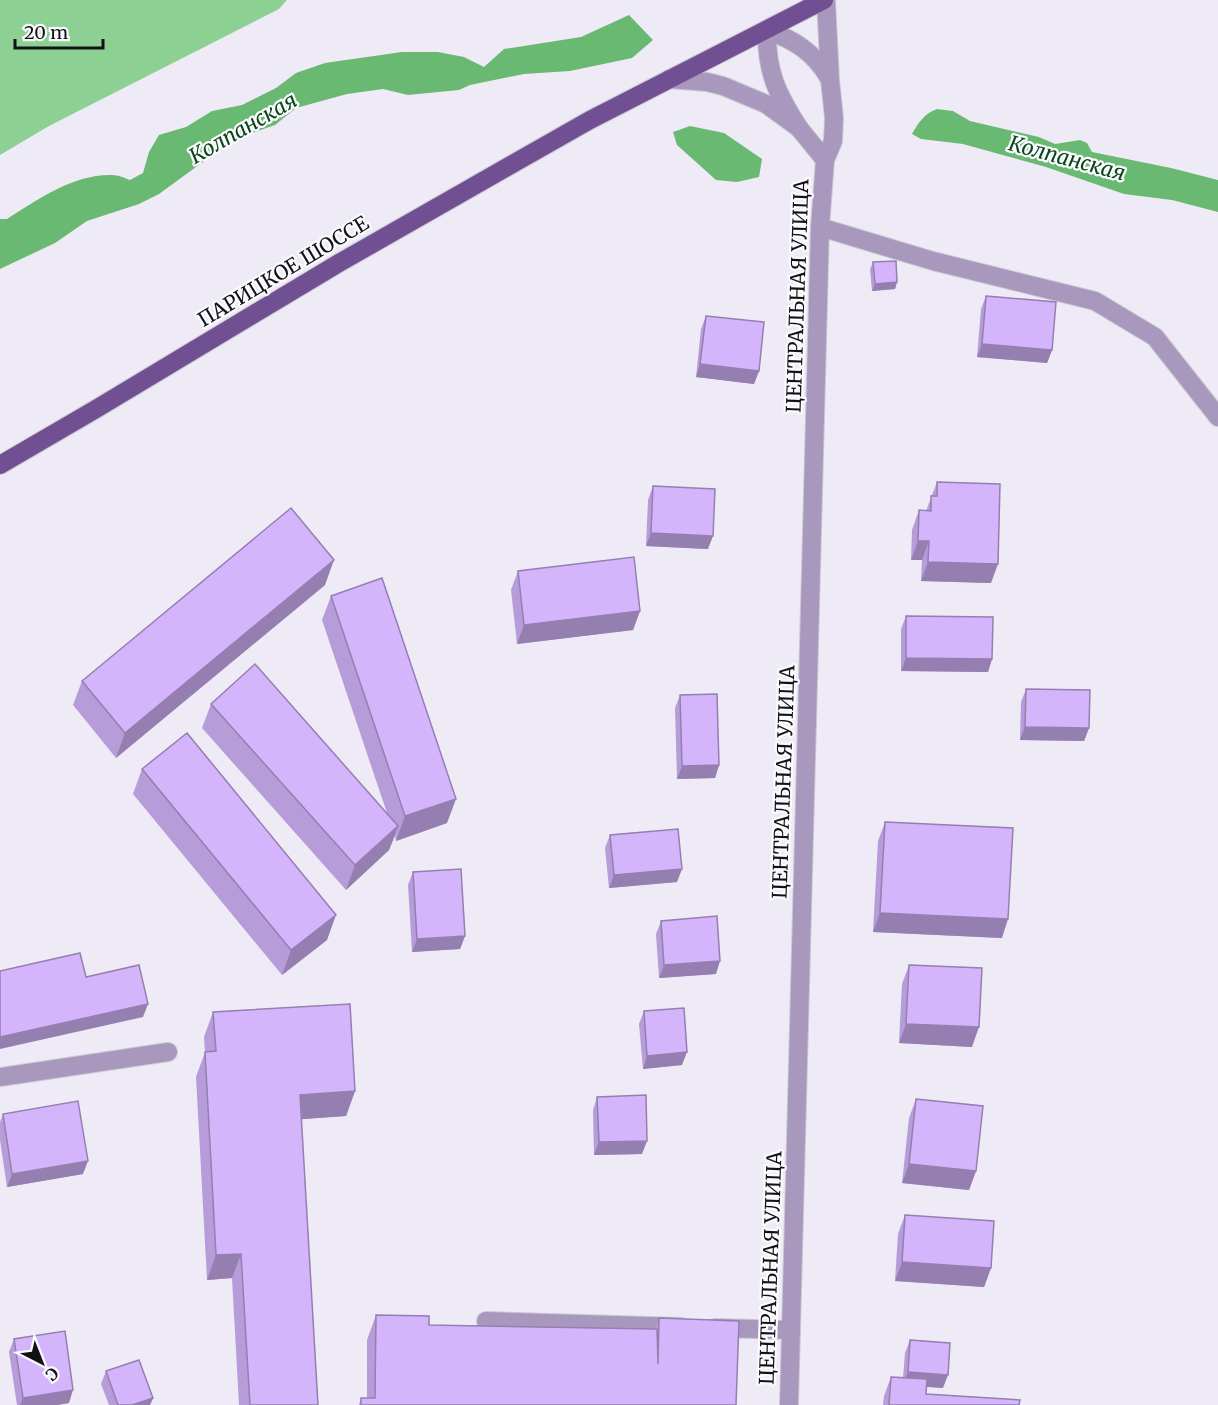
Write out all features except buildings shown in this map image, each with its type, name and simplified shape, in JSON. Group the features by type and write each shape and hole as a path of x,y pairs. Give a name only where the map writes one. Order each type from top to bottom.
{"main road":[{"name":"ПАРИЦКОЕ ШОССЕ","path":"0,465 339,263 591,120 825,0"}],"street":[{"name":"ЦЕНТРАЛЬНАЯ УЛИЦА","path":"789,1405 820,227 825,160 833,141 834,118 825,0"},
{"path":"825,160 781,101 766,53 767,30 790,38 808,51 821,64 830,80"},
{"path":"669,79 708,82 730,88 766,104 799,128"},
{"path":"820,227 933,261 1095,301 1155,337 1218,417"},
{"path":"0,1077 168,1052"},
{"path":"486,1321 791,1330"}],"shaded area":[{"path":"0,0 287,0 279,9 49,126 0,155"}],"water":[{"name":"Колпанская","path":"629,15 653,40 632,58 570,71 524,74 470,85 459,90 408,95 383,89 347,94 296,108 275,125 246,135 218,151 159,194 139,204 87,221 55,243 0,269 0,219 7,219 70,183 112,175 130,180 143,173 149,152 159,135 186,127 212,111 242,105 276,88 296,73 325,63 402,52 438,52 464,57 484,67 504,49 581,37"},
{"name":"Колпанская","path":"937,109 953,111 970,121 1039,137 1055,144 1080,140 1087,143 1092,152 1218,180 1218,212 1172,200 1124,194 1046,167 963,144 921,139 912,134 922,119"},
{"path":"690,126 724,133 762,159 759,177 737,182 716,180 677,145 673,132"}]}
